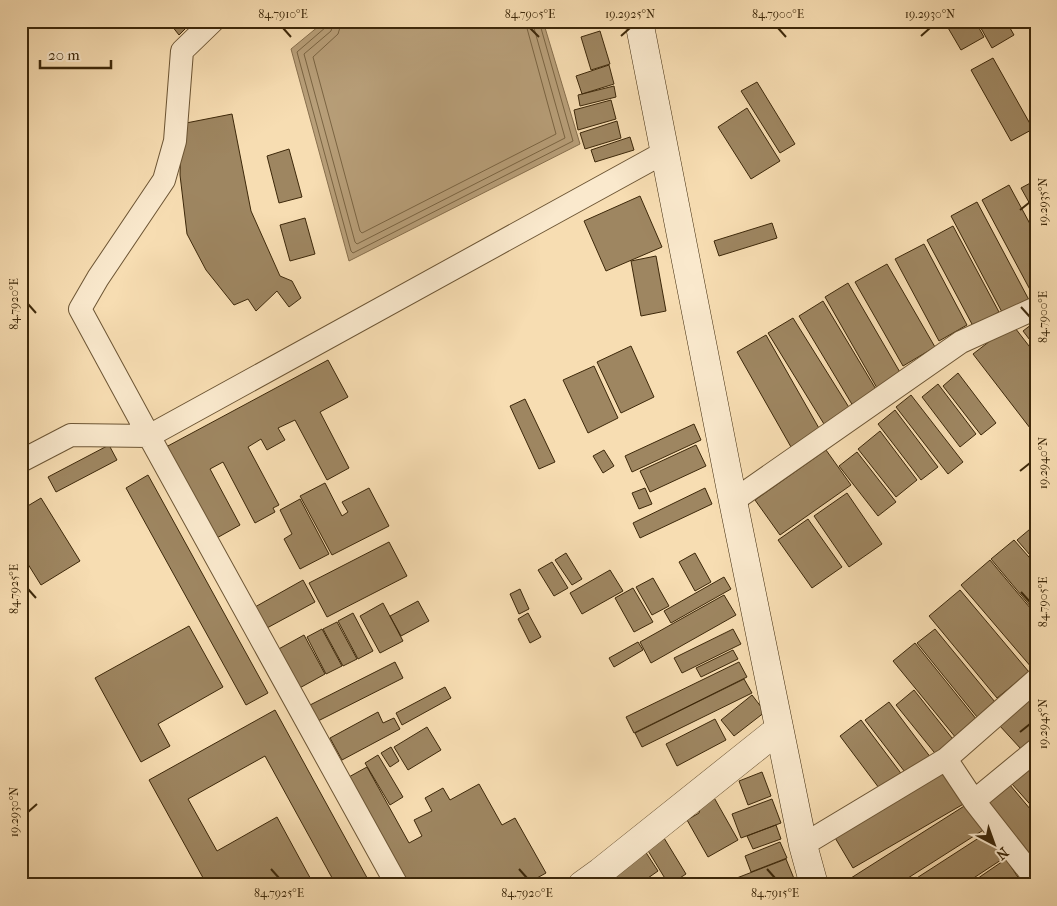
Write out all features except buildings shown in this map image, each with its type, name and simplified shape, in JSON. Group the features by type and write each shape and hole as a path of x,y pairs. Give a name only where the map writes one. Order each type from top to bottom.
{"main road":[{"path":"639,21 779,729 803,844 814,885"},
{"path":"582,885 779,729"}],"street":[{"path":"213,21 182,51 175,141 164,180 98,278 80,309 397,885"},
{"path":"21,461 71,435 149,436 665,152"},
{"path":"733,501 961,342 1036,308"},
{"path":"803,844 946,759 1036,680"},
{"path":"974,801 1036,750"},
{"path":"946,759 974,801 1036,880"}],"water":[{"path":"325,21 543,21 580,144 349,261 291,49"}]}
